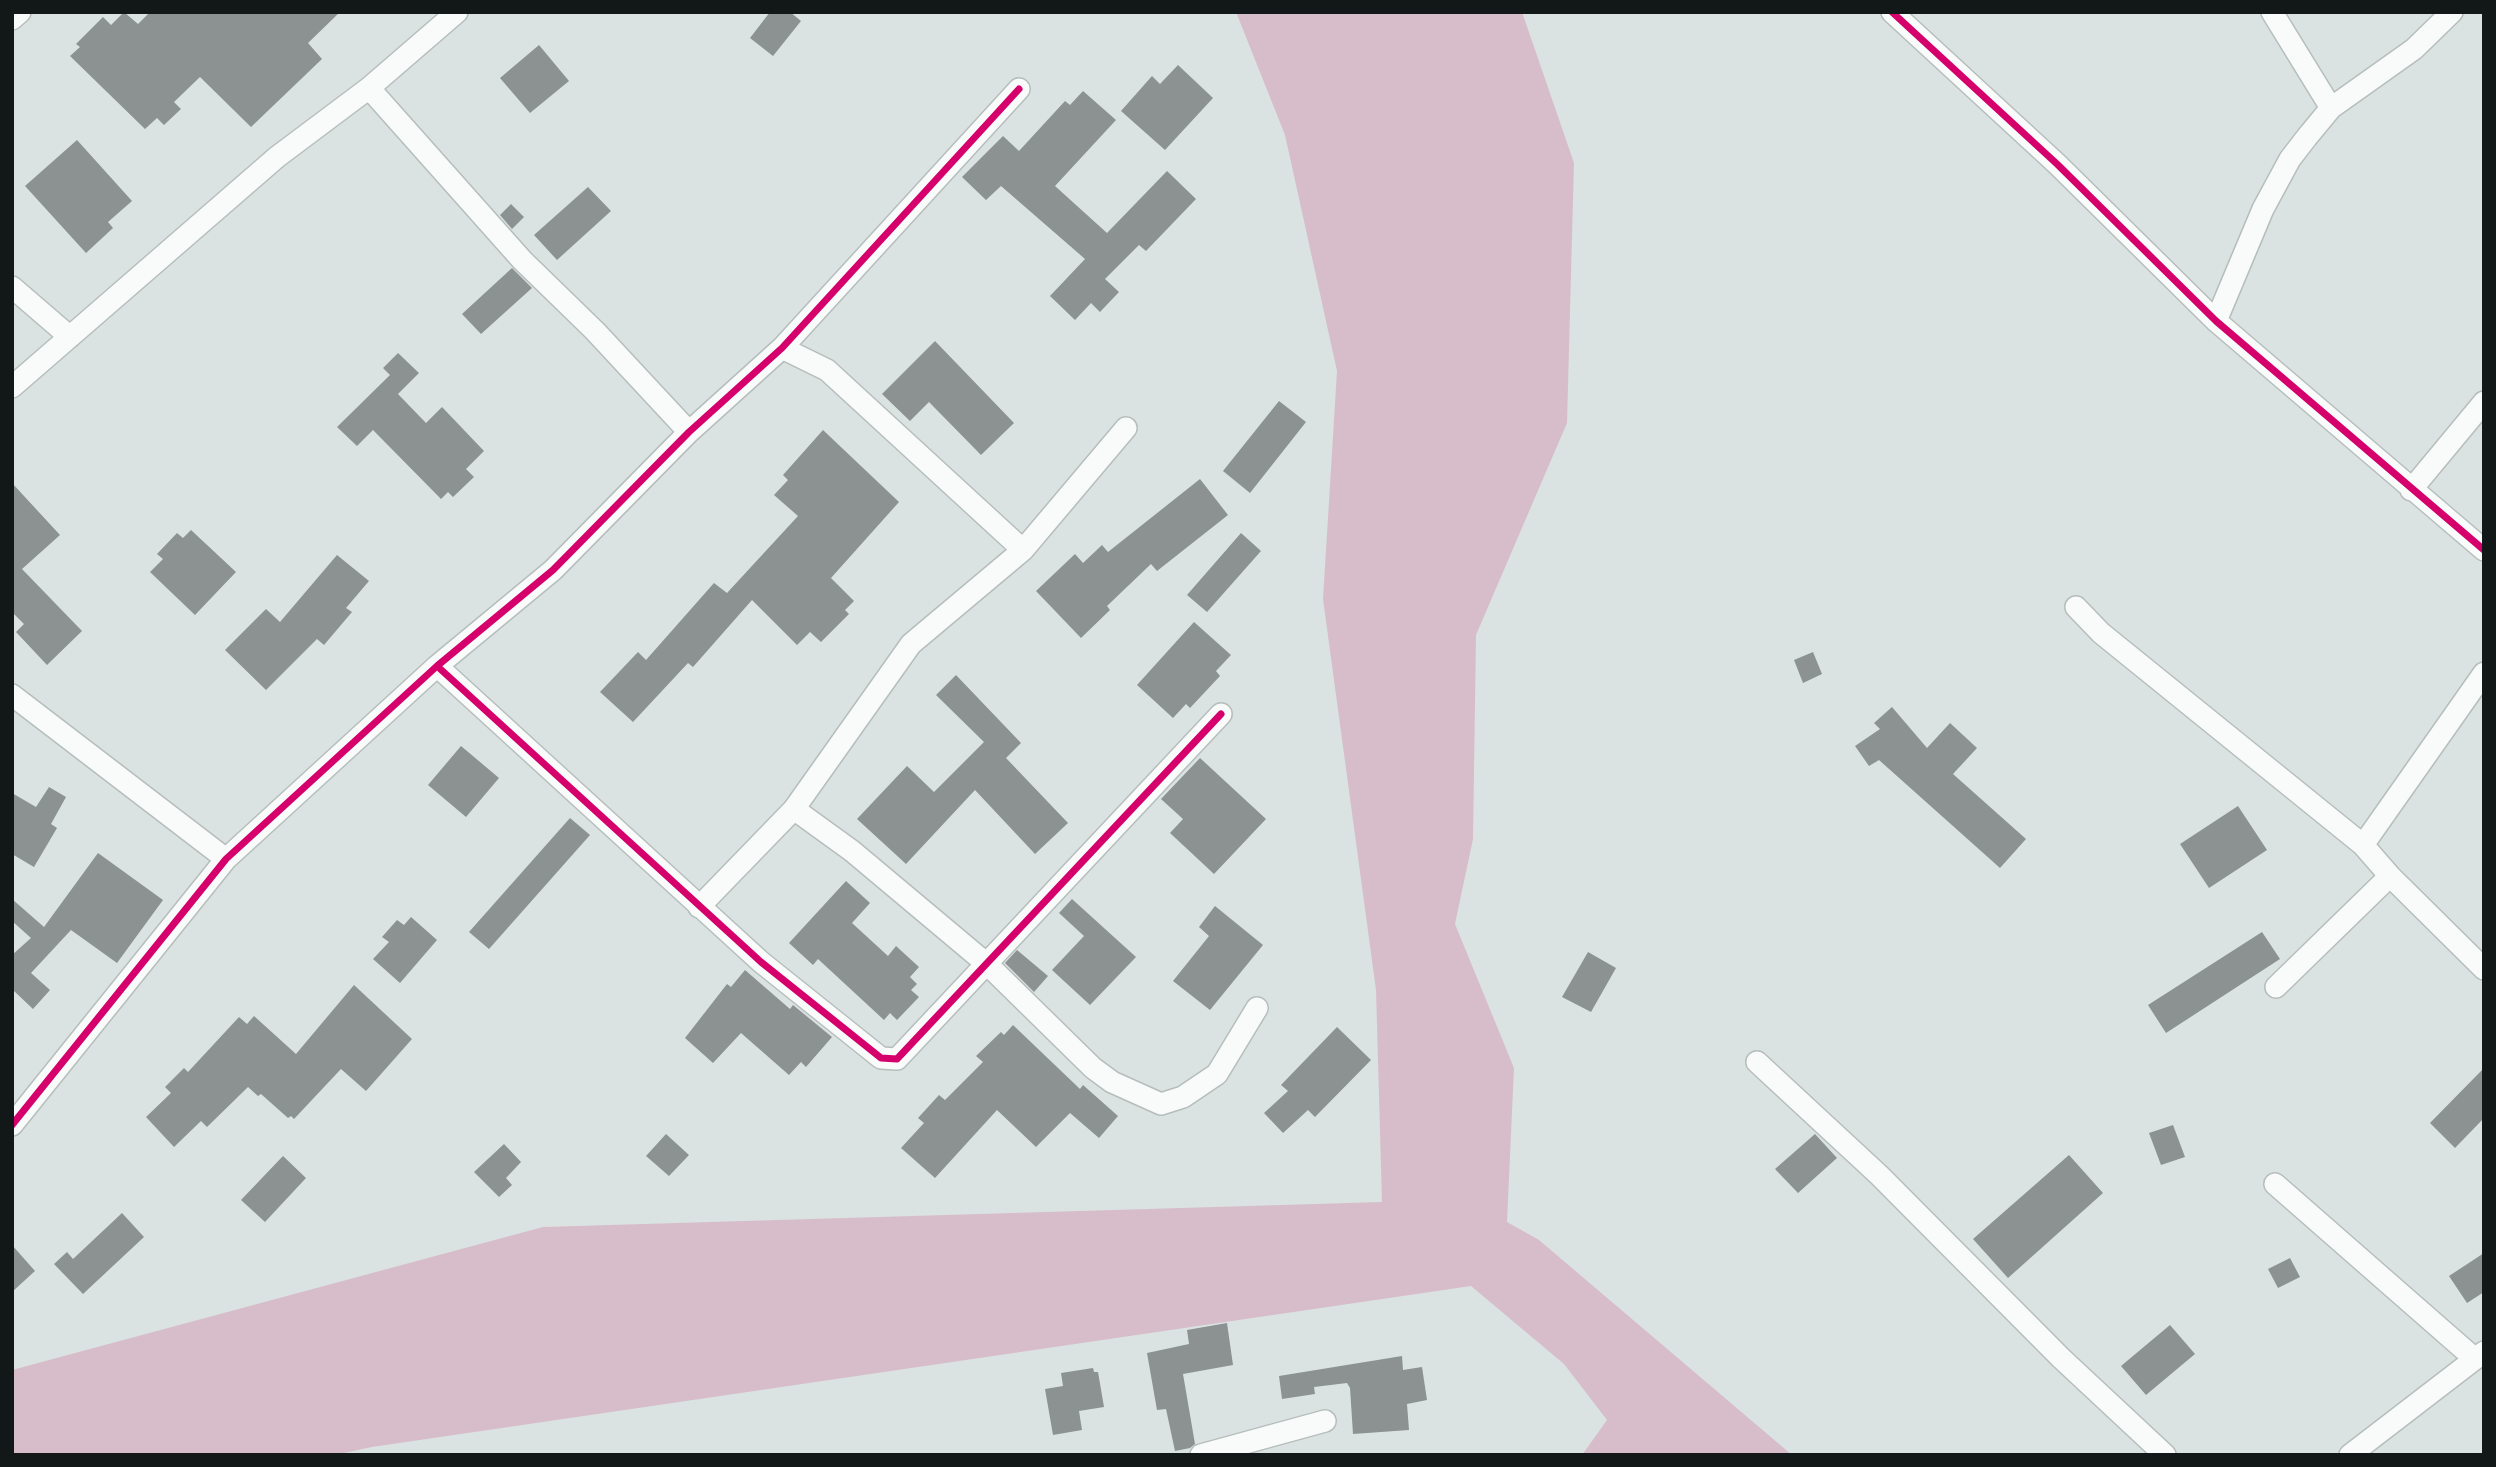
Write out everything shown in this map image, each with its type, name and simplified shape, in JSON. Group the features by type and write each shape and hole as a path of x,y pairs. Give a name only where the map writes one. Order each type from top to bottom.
{"street":[{"path":"12,19 20,12"},
{"path":"1892,12 2057,164 2216,321 2484,550"},
{"path":"2272,12 2331,108"},
{"path":"2216,321 2263,209 2290,159 2331,108 2414,49 2452,12"},
{"path":"12,387 277,157 369,88 451,14"},
{"path":"369,88 522,260 596,331 689,432"},
{"path":"12,1125 226,859 437,666 553,570 689,432 782,348 1019,89"},
{"path":"12,286 70,337"},
{"path":"782,348 827,370 1023,550"},
{"path":"2411,490 2484,402"},
{"path":"699,907 794,809 911,645 1023,550 1126,428"},
{"path":"2076,607 2101,634 2363,845 2390,876 2484,969"},
{"path":"437,666 761,962 881,1058 897,1059 1221,714"},
{"path":"2363,845 2484,673"},
{"path":"12,695 226,859"},
{"path":"794,809 852,851 988,965 1093,1068 1112,1082 1161,1104 1183,1097 1217,1074 1257,1008"},
{"path":"2276,987 2390,876"},
{"path":"1757,1062 1879,1175 2061,1358 2165,1455"},
{"path":"2275,1184 2479,1356 2350,1455"},
{"path":"1200,1455 1325,1421"}],"shaded area":[{"path":"1236,12 1522,12 1574,163 1567,423 1476,635 1473,839 1455,924 1514,1068 1507,1222 1539,1240 1792,1455 1582,1455 1607,1420 1564,1364 1471,1286 372,1447 335,1455 12,1455 12,1370 543,1227 1382,1202 1376,990 1323,599 1337,371 1285,135"}],"building":[{"path":"124,12 138,24 150,12 340,12 308,43 322,59 251,127 200,77 174,102 181,109 164,125 157,118 145,129 70,56 80,47 76,44 103,17 111,25"},
{"path":"770,12 790,12 801,21 773,56 750,38"},
{"path":"539,45 569,81 530,113 500,78"},
{"path":"1178,65 1213,98 1165,150 1121,111 1152,76 1160,84"},
{"path":"1083,91 1116,120 1055,186 1107,233 1167,171 1196,199 1146,251 1139,245 1105,279 1119,292 1100,312 1091,303 1075,320 1050,296 1085,259 1001,186 986,200 962,177 1003,136 1019,151 1065,101 1070,105"},
{"path":"77,140 132,201 108,222 113,228 86,253 25,186"},
{"path":"588,187 611,211 557,260 534,235"},
{"path":"511,204 524,217 512,229 500,215"},
{"path":"512,268 532,288 481,334 462,314"},
{"path":"935,341 1014,423 981,455 929,402 910,421 882,394"},
{"path":"398,353 419,373 398,394 426,423 442,407 484,451 466,469 474,477 453,497 448,492 441,499 373,430 357,446 337,427 390,375 383,368"},
{"path":"1279,401 1306,422 1250,493 1223,471"},
{"path":"823,430 899,502 831,578 854,601 845,610 849,614 821,642 810,632 797,645 752,600 693,667 688,663 633,722 600,692 638,652 646,660 714,583 727,593 798,516 774,495 788,480 783,475"},
{"path":"1200,479 1228,515 1157,571 1151,564 1107,606 1110,610 1081,638 1036,591 1075,554 1083,563 1102,545 1108,552"},
{"path":"12,483 60,535 22,569 82,631 47,665 16,632 24,624 12,612"},
{"path":"191,530 236,572 195,615 150,572 163,559 157,554 177,533 183,538"},
{"path":"1241,533 1261,551 1207,612 1187,595"},
{"path":"337,555 369,581 346,608 352,612 324,645 317,639 266,690 225,650 266,609 280,622"},
{"path":"1194,622 1231,655 1216,671 1220,676 1190,708 1186,704 1173,718 1137,685"},
{"path":"1813,652 1822,674 1803,683 1794,660"},
{"path":"956,675 1021,743 1006,758 1068,823 1035,854 975,790 906,864 857,819 907,766 934,792 984,742 936,695"},
{"path":"1892,707 1927,748 1950,723 1977,748 1953,774 2026,839 2000,868 1879,760 1869,766 1855,746 1880,729 1874,723"},
{"path":"461,746 499,778 466,817 428,785"},
{"path":"1200,758 1266,819 1214,874 1170,833 1183,819 1161,799"},
{"path":"49,787 66,797 51,824 57,828 34,867 12,854 12,793 36,807"},
{"path":"2238,806 2267,850 2209,888 2180,844"},
{"path":"570,818 590,835 489,949 469,932"},
{"path":"98,853 163,900 117,963 71,930 31,973 50,990 33,1009 14,991 12,994 12,955 31,938 12,921 12,899 44,927"},
{"path":"846,881 870,903 852,923 888,956 896,946 919,967 910,977 917,984 911,990 919,997 897,1020 890,1013 884,1020 818,959 813,965 789,943"},
{"path":"1072,899 1136,957 1090,1005 1052,970 1084,936 1059,913"},
{"path":"1215,906 1263,945 1210,1010 1173,981 1209,936 1199,927"},
{"path":"411,917 437,940 400,983 373,959 389,942 382,937 397,920 404,925"},
{"path":"2262,932 2280,959 2166,1033 2148,1005"},
{"path":"1017,950 1048,976 1034,992 1005,963"},
{"path":"1588,952 1616,968 1591,1012 1562,997"},
{"path":"745,970 790,1009 793,1005 832,1037 806,1067 801,1062 789,1075 741,1033 713,1063 685,1038 727,984 731,987"},
{"path":"354,985 412,1039 366,1091 341,1069 294,1119 291,1116 288,1118 261,1094 258,1096 248,1087 207,1127 201,1121 174,1147 146,1117 171,1093 165,1087 184,1068 188,1072 239,1017 247,1024 254,1016 296,1054"},
{"path":"1013,1025 1080,1089 1083,1085 1118,1116 1099,1138 1070,1113 1036,1147 997,1110 935,1178 901,1148 924,1123 918,1118 939,1095 945,1100 983,1062 976,1056 1001,1032 1004,1035"},
{"path":"1337,1027 1371,1060 1315,1117 1308,1110 1283,1133 1264,1113 1288,1091 1281,1085"},
{"path":"2484,1068 2484,1118 2455,1148 2430,1123"},
{"path":"2173,1125 2185,1157 2161,1165 2149,1133"},
{"path":"666,1134 689,1155 669,1176 646,1156"},
{"path":"1815,1134 1837,1158 1798,1193 1775,1169"},
{"path":"504,1144 521,1162 506,1178 512,1185 499,1197 474,1172"},
{"path":"2069,1155 2103,1193 2008,1278 1973,1239"},
{"path":"283,1156 306,1178 265,1222 241,1200"},
{"path":"122,1213 144,1237 83,1294 54,1264 67,1252 73,1259"},
{"path":"12,1245 35,1271 12,1292"},
{"path":"2484,1253 2484,1292 2467,1303 2449,1276"},
{"path":"2290,1258 2300,1277 2278,1288 2268,1269"},
{"path":"1227,1323 1233,1365 1183,1374 1195,1444 1190,1448 1175,1451 1166,1409 1157,1410 1147,1353 1189,1344 1187,1330"},
{"path":"2170,1325 2195,1354 2146,1395 2121,1366"},
{"path":"1402,1356 1403,1370 1422,1367 1427,1400 1407,1404 1409,1430 1353,1434 1350,1388 1347,1383 1314,1387 1315,1394 1282,1399 1279,1376"},
{"path":"1093,1368 1094,1372 1098,1372 1104,1407 1079,1411 1082,1430 1053,1435 1045,1389 1063,1386 1061,1373"}],"cycle path":[{"path":"1892,12 2057,164 2216,321 2484,550"},
{"path":"12,1125 226,859 437,666 553,570 689,432 782,348 1019,89"},
{"path":"437,666 761,962 881,1058 897,1059 1221,714"}]}
